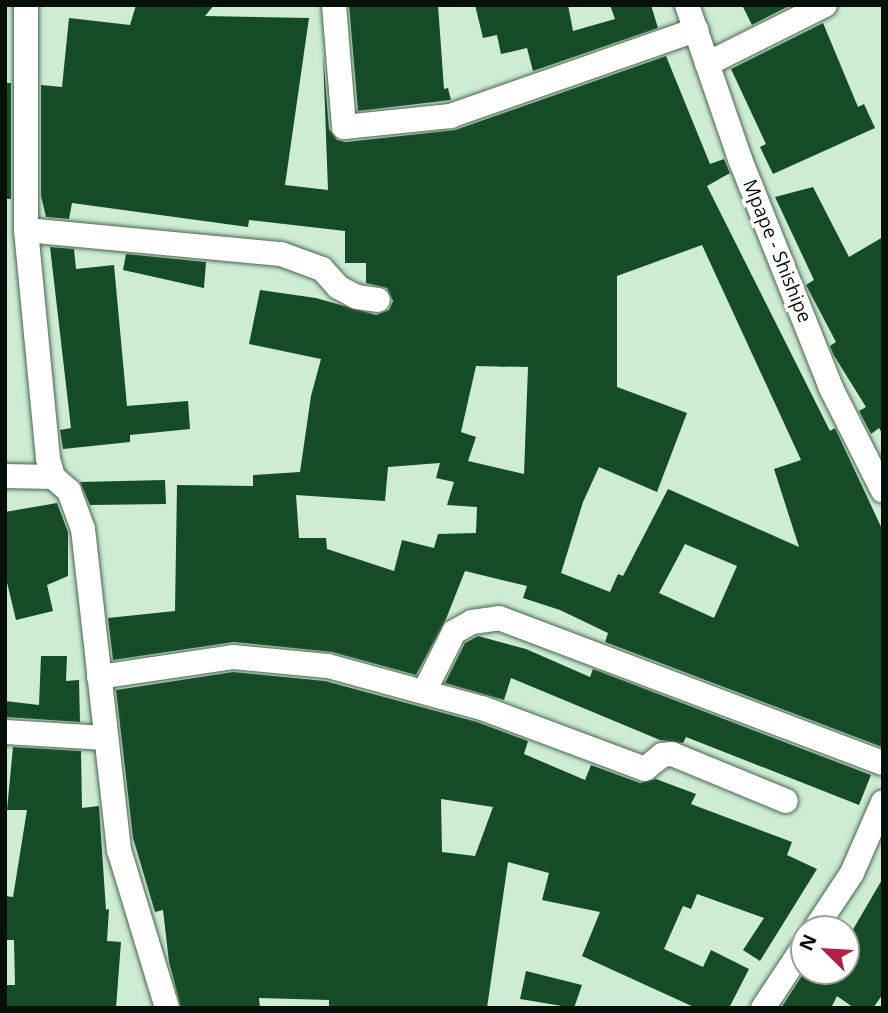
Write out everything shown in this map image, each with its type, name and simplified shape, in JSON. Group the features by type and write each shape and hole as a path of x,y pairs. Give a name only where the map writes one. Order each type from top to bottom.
{"street":[{"path":"26,5 15,197 26,230 53,477"},
{"path":"334,5 344,127 450,116 695,30"},
{"name":"Mpape - Shishipe","path":"687,5 831,388 883,491"},
{"path":"707,64 825,5"},
{"path":"26,230 281,254 322,269 338,287 357,297 378,300"},
{"path":"5,476 53,477 69,491 83,529 119,850 167,1008"},
{"path":"425,690 454,632 472,622 499,618 883,763"},
{"path":"99,677 233,657 328,666 425,690 599,756 645,769 663,755 672,754 786,802"},
{"path":"5,732 106,738"},
{"path":"824,915 852,873 883,802"},
{"path":"762,1008 790,967"}],"building":[{"path":"136,5 214,5 205,16 309,18 285,185 328,190 323,54 329,129 337,140 346,142 455,130 666,56 710,164 724,159 730,173 707,186 830,431 835,428 883,531 882,747 605,642 608,633 560,610 523,598 527,586 465,571 446,619 416,675 332,652 234,642 113,660 108,618 175,611 177,485 253,486 253,475 300,472 311,396 321,359 249,344 260,290 316,298 376,315 389,310 393,301 387,288 366,283 366,263 345,263 345,231 249,220 248,227 72,203 69,219 46,217 41,196 41,85 62,87 69,18 130,25","holes":["702,245 801,460 774,469 799,547 668,489 623,576 618,574 610,592 561,573 583,502 599,467 657,492 687,413 617,387 617,276","476,366 528,367 524,474 468,461 476,437 461,432","440,463 436,478 454,482 447,505 477,507 476,533 438,534 434,548 402,540 394,571 327,549 326,538 299,538 296,495 385,501 388,467","685,544 737,566 714,618 659,593"]},
{"path":"349,5 438,5 444,89 448,88 451,100 358,111"},
{"path":"475,5 568,5 573,31 615,19 610,5 651,5 658,28 533,71 527,48 501,54 497,35 483,38"},
{"path":"742,5 791,5 752,25"},
{"path":"823,23 858,107 864,104 875,128 773,174 760,147 766,144 731,69"},
{"path":"5,83 11,83 11,199 5,199"},
{"path":"813,187 849,257 883,237 883,435 879,428 871,434 859,411 866,407 833,354 830,346 836,342 806,285 814,280 775,197"},
{"path":"50,247 74,249 76,269 114,265 127,406 188,401 190,429 130,435 130,442 63,449 60,430 71,428"},
{"path":"126,254 206,262 204,288 123,270"},
{"path":"165,480 166,504 90,505 80,482"},
{"path":"57,503 68,532 68,576 47,585 53,611 16,620 5,574 5,512"},
{"path":"478,636 526,649 590,677 593,669 871,775 859,805 686,737 683,743 660,740 511,678 504,700 445,683 465,643"},
{"path":"41,656 67,656 66,681 79,680 80,722 5,717 5,701 39,705"},
{"path":"233,672 325,681 477,722 528,741 524,754 585,780 591,765 640,783 656,779 696,794 691,804 792,842 787,855 817,869 760,961 743,950 764,918 697,894 691,909 683,906 664,949 703,967 711,950 749,969 729,1008 696,1008 582,956 600,912 542,900 549,873 508,862 487,1008 329,1008 329,1000 259,998 260,1008 181,1008 169,962 163,910 155,912 133,838 116,690","holes":["441,799 493,807 475,856 442,852"]},
{"path":"13,747 81,751 82,808 99,806 106,910 109,909 107,941 121,942 116,1008 5,1008 5,985 15,985 14,940 5,940 5,896 13,897 27,810 7,810"},
{"path":"883,878 883,994 873,1008 854,1008 837,996 831,1008 781,1008 796,985 860,985 860,917"},
{"path":"526,971 582,985 574,1008 520,999"}]}
